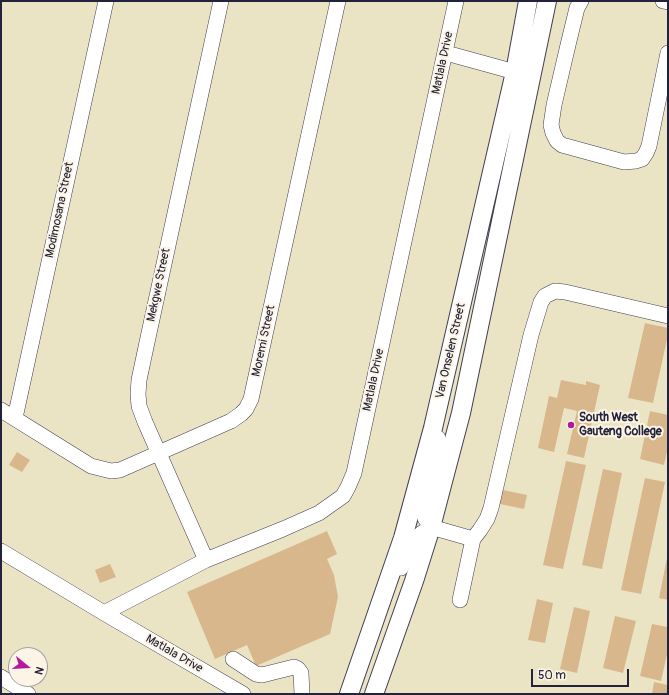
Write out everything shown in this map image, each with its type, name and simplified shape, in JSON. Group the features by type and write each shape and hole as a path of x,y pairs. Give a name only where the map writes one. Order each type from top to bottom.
{"main road":[{"name":"Van Onselen Street","path":"374,694 414,582 431,527 462,413 502,222 523,74 528,1"},
{"name":"Van Onselen Street","path":"349,694 403,538 433,428 523,74 548,1"}],"street":[{"name":"Modimosana Street","path":"15,418 106,1"},
{"name":"Mekgwe Street","path":"206,560 139,406 138,394 139,380 221,1"},
{"name":"Moremi Street","path":"1,410 91,466 110,471 120,470 231,421 246,409 251,399 338,1"},
{"name":"Matlala Drive","path":"104,614 206,560 319,514 343,496 354,473 446,53 456,1"},
{"path":"581,1 577,8 554,105 551,125 555,137 562,145 624,162 642,159 649,146 668,53"},
{"path":"663,1 668,2"},
{"path":"446,53 523,74"},
{"path":"460,600 473,539 487,519 491,508 531,335 541,302 545,296 555,291 565,292 668,316"},
{"path":"442,390 437,443 422,506 425,518 431,527 473,539"},
{"path":"368,638 393,592 410,546 422,533 431,527"},
{"name":"Matlala Drive","path":"1,551 104,614 243,694"},
{"path":"233,659 256,674 262,675 294,667 298,669 301,673 302,694"},
{"path":"1,677 28,694"}],"building":[{"path":"645,323 668,328 668,335 653,403 628,398"},
{"path":"561,380 586,385 586,381 600,385 584,458 567,454 577,411 564,408 554,452 538,448 549,396 557,398"},
{"path":"650,411 668,415 668,447 664,465 640,459"},
{"path":"17,452 30,460 22,472 9,465"},
{"path":"566,461 586,465 563,569 543,565"},
{"path":"603,469 622,473 602,569 582,565"},
{"path":"645,478 665,482 641,594 621,590"},
{"path":"498,489 527,495 524,509 495,503"},
{"path":"327,531 337,554 327,559 334,575 338,597 330,634 256,666 247,645 215,659 187,592"},
{"path":"668,558 668,600 659,598"},
{"path":"110,564 116,577 100,583 95,570"},
{"path":"537,599 553,603 545,643 528,640"},
{"path":"574,607 590,611 577,673 560,669"},
{"path":"615,616 636,621 623,673 603,668"},
{"path":"652,624 668,627 668,650 661,681 640,676"},
{"path":"654,682 668,685 668,694 652,694"}],"place":[{"name":"South West Gauteng College","path":"571,425"}]}
